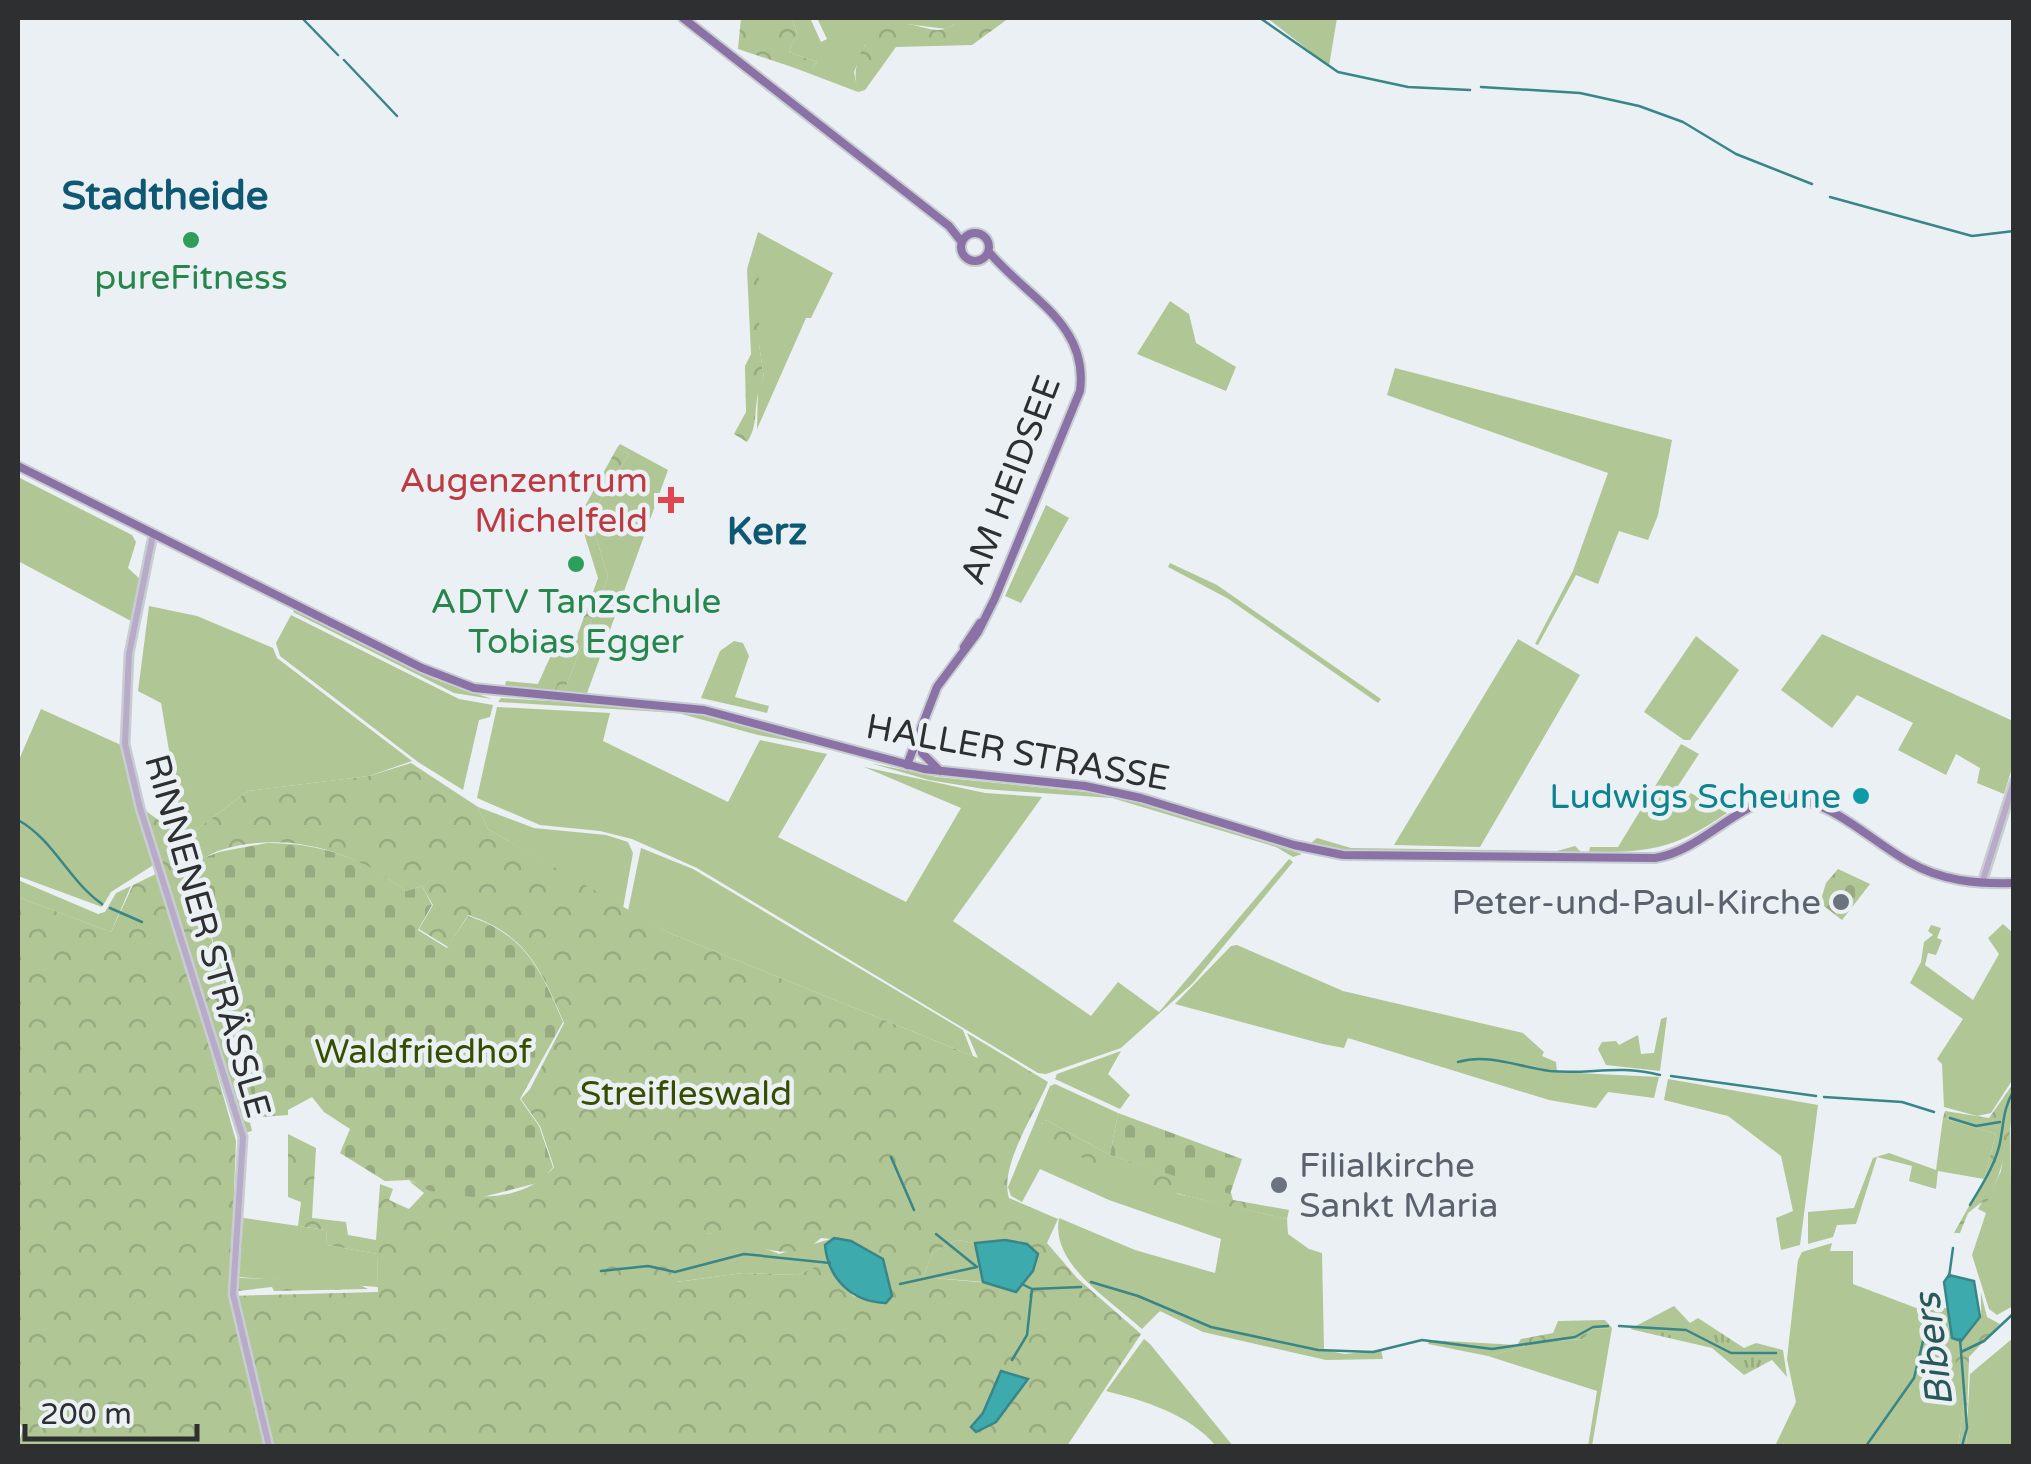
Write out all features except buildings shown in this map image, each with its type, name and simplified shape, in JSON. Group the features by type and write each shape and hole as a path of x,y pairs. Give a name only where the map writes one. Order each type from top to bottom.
{"main road":[{"path":"683,18 965,237 984,235 986,255 966,258 965,237"},
{"name":"AM HEIDSEE","path":"937,687 980,623 1024,528 1082,382 1080,355 1064,325 986,255"},
{"name":"HALLER STRASSE","path":"18,466 348,631 474,688 704,710 906,765 1086,786 1141,798 1294,845 1343,854 1655,858 1694,846 1761,802 1793,799 1832,813 1924,870 1982,884 2014,884"},
{"path":"906,765 937,687"},
{"path":"937,687 920,744 928,761 940,771"}],"street":[{"name":"RINNENER STRÄSSLE","path":"154,535 129,654 125,744 140,808 242,1137 233,1294 270,1446"},
{"path":"1982,884 2014,782"}],"green space":[{"path":"741,18 792,18 797,33 789,52 817,62 812,68 795,68 738,49"},
{"path":"792,18 810,18 821,42 827,39 817,18 966,18 946,29 907,24 865,45 854,72 858,92 795,68 812,68 817,62 789,52 797,33"},
{"path":"966,18 1009,18 972,45 896,47 865,90 858,92 859,57 881,31 905,24 940,30"},
{"path":"1267,18 1337,18 1329,66"},
{"path":"758,232 833,273 811,318 806,318 757,429 758,387 764,378 759,344 759,279 747,269"},
{"path":"747,269 759,278 759,344 764,378 747,442 734,434 746,412 745,366 751,354"},
{"path":"1170,301 1189,314 1196,343 1236,367 1226,391 1137,354"},
{"path":"1395,368 1672,440 1658,515 1648,540 1619,531 1598,584 1576,575 1538,645 1535,644 1573,571 1608,473 1387,395"},
{"path":"620,444 668,470 586,696 504,690 506,681 538,684 557,650 568,655 565,689 608,577 590,517 629,454 617,448"},
{"path":"617,448 629,454 590,517 608,577 565,689 555,690 568,656 558,651 542,686 538,684 556,644 572,650 598,578 579,517"},
{"path":"18,477 132,535 136,542 128,568 142,581 131,621 18,561"},
{"path":"1046,505 1069,518 1021,603 1005,596"},
{"path":"1170,563 1217,585 1381,699 1378,703 1227,598 1168,567"},
{"path":"149,606 197,616 273,648 277,658 412,761 369,776 248,791 184,839 161,703 138,691"},
{"path":"295,609 434,679 492,699 454,693 293,612"},
{"path":"291,615 459,699 493,705 490,717 479,720 463,790 418,762 280,656 276,643"},
{"path":"1822,634 2013,721 2013,765 2004,794 1977,783 1980,768 1956,754 1946,775 1898,750 1913,723 1857,695 1832,728 1781,690"},
{"path":"1696,636 1739,670 1690,740 1684,740 1644,712"},
{"path":"1518,639 1580,675 1480,847 1394,845"},
{"path":"734,641 743,643 749,656 735,697 769,706 767,713 701,698 720,651"},
{"path":"501,698 681,709 823,747 758,735 678,713 498,702"},
{"path":"497,707 610,713 603,741 728,802 760,740 827,754 778,837 906,902 961,808 864,767 985,793 1042,797 953,921 1091,1016 1118,982 1159,1012 1289,859 1293,862 1193,983 1121,1048 1046,1074 1038,1073 697,868 632,839 600,831 540,825 477,798"},
{"path":"41,709 121,745 155,864 111,892 102,907 18,876 18,762"},
{"path":"1681,744 1699,754 1678,786 1727,813 1662,846 1589,852 1590,847 1618,847"},
{"name":"Streifleswald","path":"411,763 478,807 488,829 667,932 978,1058 967,1033 1048,1082 1014,1155 1007,1185 1009,1198 1058,1219 1047,1243 1077,1278 1141,1334 1067,1446 18,1446 23,1428 18,1420 18,897 111,932 133,885 160,872 236,1141 230,1296 378,1292 377,1254 327,1245 326,1230 298,1226 301,1202 288,1197 288,1134 316,1148 312,1218 346,1222 348,1235 376,1240 380,1184 393,1189 389,1200 409,1209 424,1193 409,1181 465,1195 504,1195 539,1181 554,1167 540,1126 521,1099 564,1023 529,956 504,932 468,915 448,947 419,929 433,905 422,886 406,891 364,864 295,843 246,844 192,863 253,1100 249,1118 252,1131 244,1133 146,811 184,839 248,791 369,776","holes":["706,1233 780,1252 808,1247 821,1238 851,1241 882,1259 892,1296 885,1303 853,1296 827,1261 798,1275 743,1273 677,1282 663,1262 681,1268 707,1248","957,1240 975,1243 1016,1291 999,1284 923,1277 933,1252"]},
{"path":"870,763 937,777 1117,795 1302,854 1293,857 1276,847 1112,798 984,789 929,780"},
{"path":"478,807 534,828 606,835 628,842 633,853 623,908 488,829"},
{"path":"1317,838 1351,848 1557,851 1575,846 1582,853 1350,851 1314,847 1311,843"},
{"name":"Waldfriedhof","path":"267,843 323,849 357,861 406,891 422,886 432,905 418,930 447,948 468,916 504,933 529,956 563,1022 520,1099 539,1126 553,1167 541,1182 479,1198 430,1191 409,1180 385,1181 340,1153 350,1129 324,1112 312,1097 288,1110 288,1115 249,1118 253,1100 193,862 219,852"},
{"path":"641,848 693,869 963,1030 973,1056 667,932 628,911"},
{"path":"1838,869 1870,884 1842,920 1820,903 1826,883"},
{"path":"18,880 98,914 105,912 116,893 131,886 111,932 18,897"},
{"path":"2003,924 2013,933 2013,1079 1991,1113 1977,1116 1944,1107 1942,1064 1937,1059 1963,1019 1910,983 1921,962 1924,942 1933,935 1928,931 1931,925 1941,928 1937,938 1942,940 1936,955 1928,953 1925,965 1973,1000 1999,954 1988,938"},
{"path":"1237,945 1343,991 1523,1033 1544,1052 1542,1056 1556,1062 1557,1072 1659,1077 1654,1098 1608,1092 1596,1108 1549,1100 1348,1038 1344,1048 1323,1044 1175,1004 1231,946"},
{"path":"1667,1017 1660,1071 1606,1065 1598,1049 1602,1042 1616,1041 1619,1045 1638,1035 1641,1054 1654,1053 1661,1019"},
{"path":"1121,1051 1108,1074 1130,1095 1120,1109 1055,1079 1057,1074"},
{"path":"1668,1079 1818,1105 1800,1245 1781,1250 1776,1218 1793,1211 1781,1156 1728,1116 1664,1100"},
{"path":"1055,1084 1118,1113 1110,1155 1046,1120 1041,1123 1178,1194 1287,1219 1288,1234 1322,1253 1324,1350 1345,1354 1381,1350 1383,1359 1326,1360 1203,1332 1160,1311 1142,1329 1100,1294 1064,1251 1059,1218 1135,1250 1215,1273 1221,1239 1109,1200 1040,1169 1022,1202 1011,1196 1008,1187 1050,1086"},
{"path":"2013,1084 2007,1146 1993,1190 1986,1204 1982,1202 1968,1213 1960,1233 1954,1233 1984,1179 1996,1134 1943,1118 1945,1111 1989,1118"},
{"path":"1118,1113 1242,1159 1230,1194 1110,1155"},
{"path":"1943,1118 1996,1134 1984,1179 1938,1171 1936,1189 1909,1181 1912,1166 1877,1157 1856,1224 1837,1225 1833,1237 1808,1244 1808,1212 1854,1208 1873,1158 1889,1153 1936,1170"},
{"path":"2010,1118 2013,1306 1997,1315 1989,1309 1972,1255 1986,1213 1978,1209 1982,1202 1986,1203 2001,1171"},
{"path":"1046,1120 1110,1155 1231,1193 1233,1200 1289,1210 1287,1219 1197,1199 1106,1169 1054,1139 1041,1122"},
{"path":"237,1217 244,1218 239,1278 354,1282 368,1289 274,1291 272,1287 238,1291 234,1288"},
{"path":"244,1218 326,1230 327,1245 377,1254 378,1287 238,1277"},
{"path":"705,1233 732,1235 779,1254 834,1238 825,1245 827,1261 798,1275 743,1273 676,1282 662,1261"},
{"path":"957,1240 975,1243 983,1282 923,1277 933,1252"},
{"path":"1832,1243 1830,1251 1853,1251 1853,1284 1919,1309 1947,1308 1964,1404 1958,1446 1775,1446 1796,1402 1787,1359 1798,1260 1802,1252"},
{"path":"1981,1293 1987,1317 2000,1324 1969,1357 1966,1446 1958,1446 1964,1404 1951,1338 1961,1342 1981,1317"},
{"path":"1674,1306 1690,1323 1698,1318 1744,1348 1756,1343 1783,1350 1787,1377 1772,1360 1744,1375 1712,1348 1630,1329"},
{"path":"1605,1320 1612,1328 1593,1329 1583,1339 1541,1342 1488,1356 1428,1344 1429,1340 1517,1345 1521,1339 1553,1333 1558,1321"},
{"path":"1612,1328 1592,1446 1588,1446 1597,1391 1488,1356 1541,1342 1583,1339 1593,1329"},
{"path":"2013,1338 2013,1446 1966,1446 1970,1374"},
{"path":"1144,1339 1233,1446 1216,1446 1180,1417 1106,1391"}],"water":[{"path":"834,1238 851,1241 883,1259 892,1296 886,1303 853,1293 837,1278 825,1245"},
{"path":"1005,1240 1027,1244 1038,1254 1033,1271 1016,1292 983,1282 975,1243"},
{"path":"1949,1275 1974,1281 1980,1317 1961,1341 1952,1338 1944,1282"},
{"path":"1001,1371 1028,1379 996,1422 976,1432 971,1427 983,1413"}],"waterway":[{"path":"302,18 338,55"},
{"path":"1260,18 1338,72 1408,87 1470,90"},
{"path":"344,60 397,116"},
{"path":"1481,87 1580,93 1639,106 1683,122 1736,154 1812,184"},
{"path":"1830,197 1972,236 2014,231"},
{"path":"18,820 41,838 102,904"},
{"path":"110,908 142,922"},
{"path":"1458,1062 1481,1059 1550,1071 1630,1070 1660,1075"},
{"path":"1671,1076 1816,1096"},
{"name":"Bibers","path":"1970,1205 1997,1155 2006,1108 2014,1090"},
{"path":"1824,1097 1902,1102 1934,1112"},
{"path":"1950,1118 1976,1126 2000,1122"},
{"path":"891,1157 914,1210"},
{"path":"936,1234 977,1267"},
{"name":"Bibers","path":"1949,1277 1953,1248"},
{"path":"601,1271 648,1266 675,1272 744,1254 830,1263"},
{"path":"900,1284 977,1267"},
{"path":"1091,1282 1138,1296 1211,1327 1318,1350 1373,1352 1422,1340 1492,1349 1575,1337 1593,1327 1608,1326"},
{"path":"1022,1284 1032,1289 1081,1287"},
{"path":"1012,1360 1027,1335 1032,1289"},
{"path":"1866,1446 1914,1378 1927,1325 1922,1291"},
{"path":"1961,1352 1984,1341 2014,1313"},
{"path":"1619,1326 1686,1330 1731,1353 1776,1353"},
{"name":"Bibers","path":"1960,1339 1967,1428 1962,1446"}],"place":[{"name":"pureFitness","path":"191,240"},
{"name":"Augenzentrum Michelfeld","path":"671,500"},
{"name":"ADTV Tanzschule Tobias Egger","path":"576,564"},
{"name":"Ludwigs Scheune","path":"1861,796"},
{"name":"Peter-und-Paul-Kirche","path":"1841,902"},
{"name":"Filialkirche Sankt Maria","path":"1279,1185"}],"district":[{"name":"Stadtheide","path":"165,195"},
{"name":"Kerz","path":"767,531"}]}
